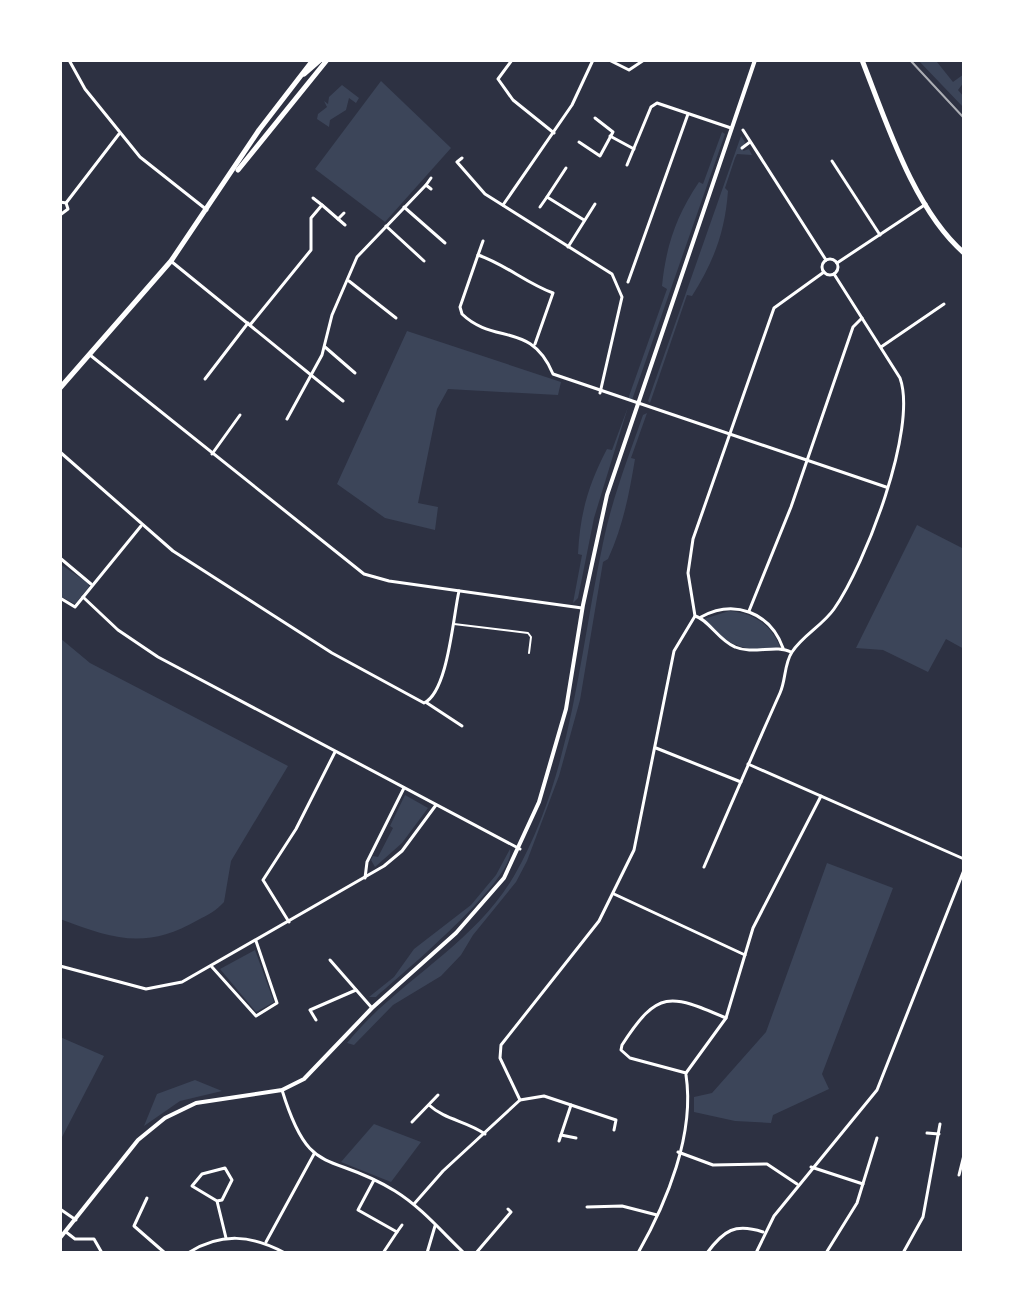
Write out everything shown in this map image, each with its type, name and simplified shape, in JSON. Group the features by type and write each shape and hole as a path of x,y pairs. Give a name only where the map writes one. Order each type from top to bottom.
{"main road":[{"path":"229,180 258,131 313,60"},
{"path":"300,77 320,60"},
{"path":"60,388 171,261 229,180 327,60"},
{"path":"862,60 891,134 926,204 964,253"}],"street":[{"path":"69,60 85,89 119,134 163,178 207,210"},
{"path":"512,60 498,79 513,100 554,133"},
{"path":"503,205 572,105 593,60"},
{"path":"609,60 629,70 644,60"},
{"path":"60,1238 138,1140 165,1118 196,1103 282,1090 310,1075 372,1008 456,933 504,878 520,849 539,802 566,709 607,495 755,60"},
{"path":"627,165 651,107 657,103 732,128"},
{"path":"628,282 688,114"},
{"path":"579,142 600,156 613,132 595,118"},
{"path":"743,130 826,260 837,263"},
{"path":"66,203 119,134"},
{"path":"610,136 634,149"},
{"path":"742,148 750,142"},
{"path":"462,158 457,162 473,183 612,274 621,289 600,393"},
{"path":"832,161 880,235"},
{"path":"540,207 566,168"},
{"path":"287,419 325,347 332,315 357,257 431,178"},
{"path":"426,185 431,189"},
{"path":"547,197 584,220"},
{"path":"313,198 345,225"},
{"path":"60,202 66,203"},
{"path":"60,215 68,212 66,203"},
{"path":"568,247 595,204"},
{"path":"834,274 837,263 926,204"},
{"path":"205,379 311,250 311,218 322,205"},
{"path":"404,207 445,243"},
{"path":"338,219 344,213"},
{"path":"386,226 424,261"},
{"path":"483,241 460,307 462,314 535,344 550,360 553,374 600,393 886,487"},
{"path":"478,255 498,262 536,287 553,293 535,344"},
{"path":"520,1100 500,1058 501,1045 590,933 614,894 638,838 674,651 695,616 688,587 689,556 774,308 824,272 826,260"},
{"path":"171,261 343,401"},
{"path":"704,867 782,688 791,652 822,624 854,578 872,537 901,426 904,390 881,347 834,274 824,272"},
{"path":"347,280 396,318"},
{"path":"881,347 944,304"},
{"path":"749,611 853,327 862,318"},
{"path":"325,347 355,373"},
{"path":"90,355 364,574 583,608"},
{"path":"212,454 240,415"},
{"path":"60,452 141,526 178,555 325,648 462,726"},
{"path":"60,598 74,608 141,526"},
{"path":"60,558 92,585"},
{"path":"425,703 443,674 459,591"},
{"path":"83,597 118,630 158,657 520,849"},
{"path":"695,616 729,608 749,611 767,622 783,648 791,652"},
{"path":"701,617 716,636 736,648 760,652 783,648"},
{"path":"656,748 741,782"},
{"path":"289,922 263,880 296,829 335,751"},
{"path":"748,764 964,859"},
{"path":"365,878 367,862 404,788"},
{"path":"638,1253 657,1215 690,1111 686,1073 726,1018 753,928 821,796"},
{"path":"60,966 146,989 182,982 365,878 402,851 436,805"},
{"path":"756,1253 764,1233 797,1184 877,1090 964,870"},
{"path":"614,894 745,955"},
{"path":"212,967 256,1016 277,1003 256,941"},
{"path":"330,960 372,1008"},
{"path":"316,1020 310,1010 356,990"},
{"path":"686,1073 630,1058 621,1050 622,1045 640,1020 667,1000 683,1000 726,1018"},
{"path":"282,1090 297,1133 314,1154 332,1165 374,1180 414,1204 464,1253"},
{"path":"412,1122 438,1095"},
{"path":"414,1204 443,1171 520,1100 544,1096 616,1120 614,1130"},
{"path":"429,1105 440,1115 471,1124 485,1134"},
{"path":"559,1141 571,1105"},
{"path":"903,1253 923,1217 940,1124"},
{"path":"927,1133 939,1134"},
{"path":"561,1135 576,1138"},
{"path":"826,1253 850,1216 877,1138"},
{"path":"678,1152 713,1165 767,1164 797,1184"},
{"path":"266,1242 314,1154"},
{"path":"959,1175 964,1155"},
{"path":"811,1167 863,1184"},
{"path":"217,1201 222,1200 232,1180 225,1168 202,1174 192,1186 217,1201 226,1238"},
{"path":"374,1180 358,1210 397,1232"},
{"path":"147,1198 134,1226 165,1253"},
{"path":"587,1207 622,1206 657,1215"},
{"path":"60,1209 76,1220"},
{"path":"476,1253 505,1223 511,1212 508,1209"},
{"path":"383,1253 402,1225"},
{"path":"427,1253 435,1225"},
{"path":"707,1253 728,1229 743,1226 764,1233"},
{"path":"66,1232 75,1239 94,1239 102,1253"},
{"path":"188,1253 226,1238 266,1242 285,1253"}],"lane":[{"path":"452,624 528,633 531,637 529,653"}],"shaded area":[{"path":"918,60 937,62 953,82 964,74 964,82 958,90 964,97 964,108"},
{"path":"381,81 451,148 385,222 315,169"},
{"path":"342,85 359,98 356,103 349,98 346,110 330,120 329,127 317,119 318,114 327,107 324,101 328,104 329,97"},
{"path":"722,132 725,134 632,400 628,399 667,289 662,286 673,232 699,182 703,184"},
{"path":"741,136 745,142 743,151 749,149 752,155 737,154 735,158 725,188 728,191 726,206 717,246 692,296 687,295 650,403 648,401"},
{"path":"407,331 561,382 558,395 448,389 437,409 418,503 438,507 435,530 385,518 337,484"},
{"path":"628,407 594,518 578,598 573,603 582,555 578,554 579,539 586,500 607,449 612,450"},
{"path":"647,413 631,458 635,459 622,522 608,559 603,562 580,700 559,776 527,861 516,882 473,935 461,955 441,976 393,1005 354,1045 347,1043 388,1001 478,923 514,876 533,837 561,756 611,510 643,415"},
{"path":"917,525 964,549 964,649 946,639 928,672 883,650 856,648"},
{"path":"60,564 88,583 89,587 75,604 60,596"},
{"path":"729,611 760,621 772,632 780,647 758,650 737,645 719,635 704,619"},
{"path":"60,638 90,663 288,766 231,861 224,902 209,914 179,929 162,935 129,938 97,932 60,919"},
{"path":"405,795 428,808 402,843 375,867 371,860 373,856 378,857"},
{"path":"510,849 507,863 496,881 477,903 389,986 376,997 369,997 394,977 414,949 471,905 496,875"},
{"path":"827,863 893,888 822,1074 829,1089 773,1115 771,1123 735,1121 694,1112 694,1097 712,1093 766,1032"},
{"path":"255,950 274,1002 256,1012 220,969"},
{"path":"60,1037 104,1056 60,1141"},
{"path":"195,1080 222,1091 180,1101 144,1126 157,1094"},
{"path":"374,1124 421,1142 391,1182 341,1162"}],"railway":[{"path":"910,60 964,118"}]}
